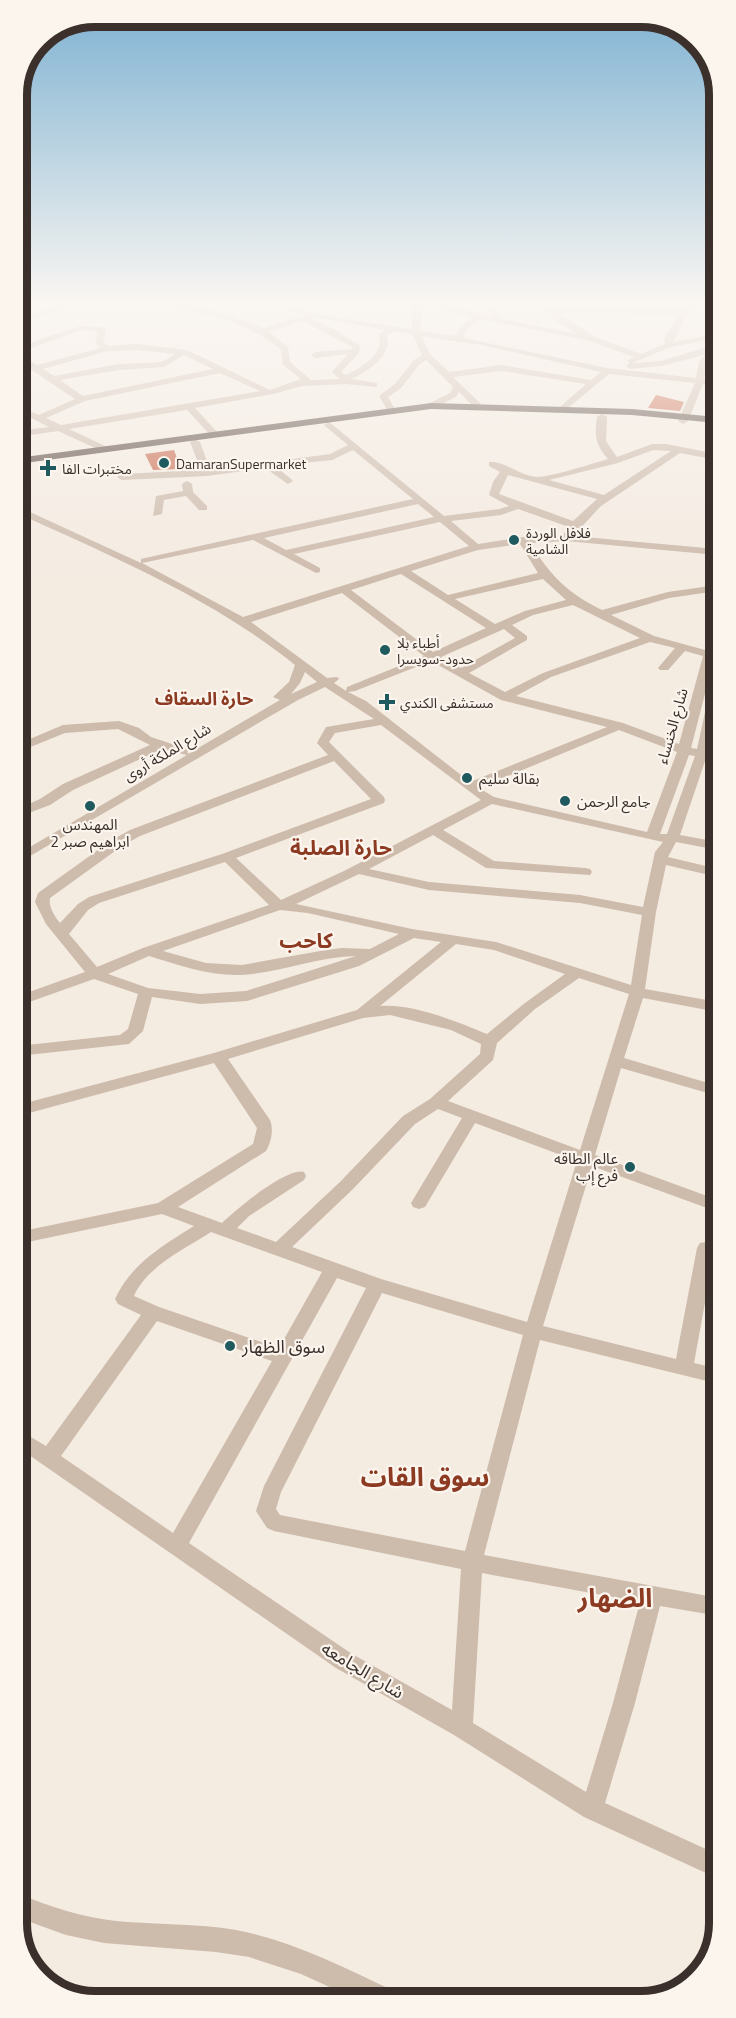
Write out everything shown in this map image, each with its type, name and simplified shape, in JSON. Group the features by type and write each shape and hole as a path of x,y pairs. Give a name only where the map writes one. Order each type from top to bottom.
{"highway":[{"path":"27,460 391,409 431,406 478,406 499,410 602,417 685,418 709,424"},
{"path":"27,466 409,414 562,409 709,420"}],"street":[{"path":"76,395 82,399"},
{"path":"39,418 82,399 100,395"},
{"path":"27,433 251,395"},
{"path":"383,395 391,409"},
{"path":"431,406 453,395"},
{"path":"467,395 478,406"},
{"path":"562,409 578,395"},
{"path":"685,418 696,395"},
{"path":"189,407 214,435"},
{"path":"27,413 104,449"},
{"path":"602,417 599,431 602,447 615,461"},
{"path":"328,425 476,548"},
{"path":"195,442 207,473"},
{"path":"122,477 207,473 332,457 354,446"},
{"path":"541,479 615,461 652,447 709,456"},
{"path":"566,538 574,525 603,498 638,478 678,450"},
{"path":"266,464 288,481"},
{"path":"492,464 506,471 603,498"},
{"path":"506,471 498,482 494,495 574,525"},
{"path":"185,475 188,493 203,508"},
{"path":"157,514 159,498 188,493"},
{"path":"146,561 419,501"},
{"path":"285,553 440,519 495,513 519,506"},
{"path":"27,513 146,561 202,587 249,619 301,662 331,680 469,787 490,800 652,837 709,844"},
{"path":"27,513 285,636 331,680"},
{"path":"254,537 316,570"},
{"path":"249,619 476,548 523,540 566,538 709,551"},
{"path":"523,540 545,575 574,601 650,638 709,655"},
{"path":"403,571 523,638 461,673"},
{"path":"448,598 545,575"},
{"path":"342,589 432,657 505,697 619,726 684,750 709,755"},
{"path":"602,614 668,595 709,589"},
{"path":"290,695 346,691 432,657 529,613 574,601"},
{"path":"505,697 547,675 650,638"},
{"path":"664,668 681,647"},
{"path":"290,695 300,674 301,662"},
{"name":"شارع الخنساء","path":"652,837 684,750 709,669"},
{"name":"شارع الملكة أروى","path":"27,845 183,752 290,695 331,680"},
{"name":"شارع الملكة أروى","path":"27,854 290,695"},
{"path":"62,934 63,928 83,907 94,900 228,857 379,800 323,743 329,735 328,731 344,726 383,721"},
{"path":"462,1728 472,1562 533,1331 588,1158 637,992 649,912 661,856 672,838 702,753 709,721"},
{"path":"27,744 63,729 119,724 160,745 183,752"},
{"path":"469,787 619,726"},
{"path":"27,809 160,745"},
{"path":"336,756 135,833 117,843 43,896 42,902 45,910 94,974 146,992 200,999 238,997 354,963 412,933"},
{"path":"27,998 94,974 147,951 279,906 357,870 490,800"},
{"path":"434,830 483,861 498,867 585,872"},
{"path":"652,837 661,856 709,870"},
{"path":"228,857 279,906 308,909 412,933 496,946 637,992 709,1005"},
{"path":"357,870 429,886 580,899 649,912"},
{"path":"362,1013 453,939"},
{"path":"147,951 203,967 243,970 354,951 375,954"},
{"path":"278,1250 347,1185 409,1120 436,1103 488,1056 489,1041 530,1006 577,972"},
{"path":"27,1051 124,1040 135,1031 146,992"},
{"path":"27,1110 218,1058 362,1013 390,1010 406,1013 456,1027 489,1041"},
{"path":"27,1236 163,1208 260,1147 265,1128 262,1120 218,1058"},
{"path":"615,1061 709,1088"},
{"path":"436,1103 709,1203"},
{"path":"419,1203 471,1116"},
{"path":"283,1357 153,1312 124,1299 127,1290 144,1268 243,1212 298,1176"},
{"path":"163,1208 332,1271 377,1285 533,1331 709,1374"},
{"path":"684,1368 706,1248"},
{"path":"177,1545 332,1271"},
{"path":"377,1285 271,1492 266,1511 274,1522 472,1562 709,1605"},
{"path":"49,1457 153,1312"},
{"name":"شارع الجامعه","path":"27,1441 344,1661 462,1728 592,1809 709,1862"},
{"path":"592,1809 624,1703 652,1595"},
{"path":"27,1910 44,1917 115,1933 249,1945 332,1974 367,1991"}],"building":[{"path":"656,395 684,402 680,411 648,408"},
{"path":"174,450 181,469 153,470 145,454"}],"place":[{"name":"DamaranSupermarket","path":"164,463"},
{"name":"مختبرات الفا","path":"48,468"},
{"name":"فلافل الوردة الشامية","path":"514,540"},
{"name":"أطباء بلا حدود-سويسرا","path":"385,650"},
{"name":"مستشفى الكندي","path":"387,702"},
{"name":"بقالة سليم","path":"467,778"},
{"name":"جامع الرحمن","path":"565,801"},
{"name":"المهندس ابراهيم صبر 2","path":"90,806"},
{"name":"عالم الطاقه فرع إب","path":"630,1167"},
{"name":"سوق الظهار","path":"230,1346"}],"district":[{"name":"حارة السقاف","path":"204,698"},
{"name":"حارة الصلبة","path":"341,847"},
{"name":"كاحب","path":"306,940"},
{"name":"سوق القات","path":"425,1476"},
{"name":"الضهار","path":"615,1597"}]}
